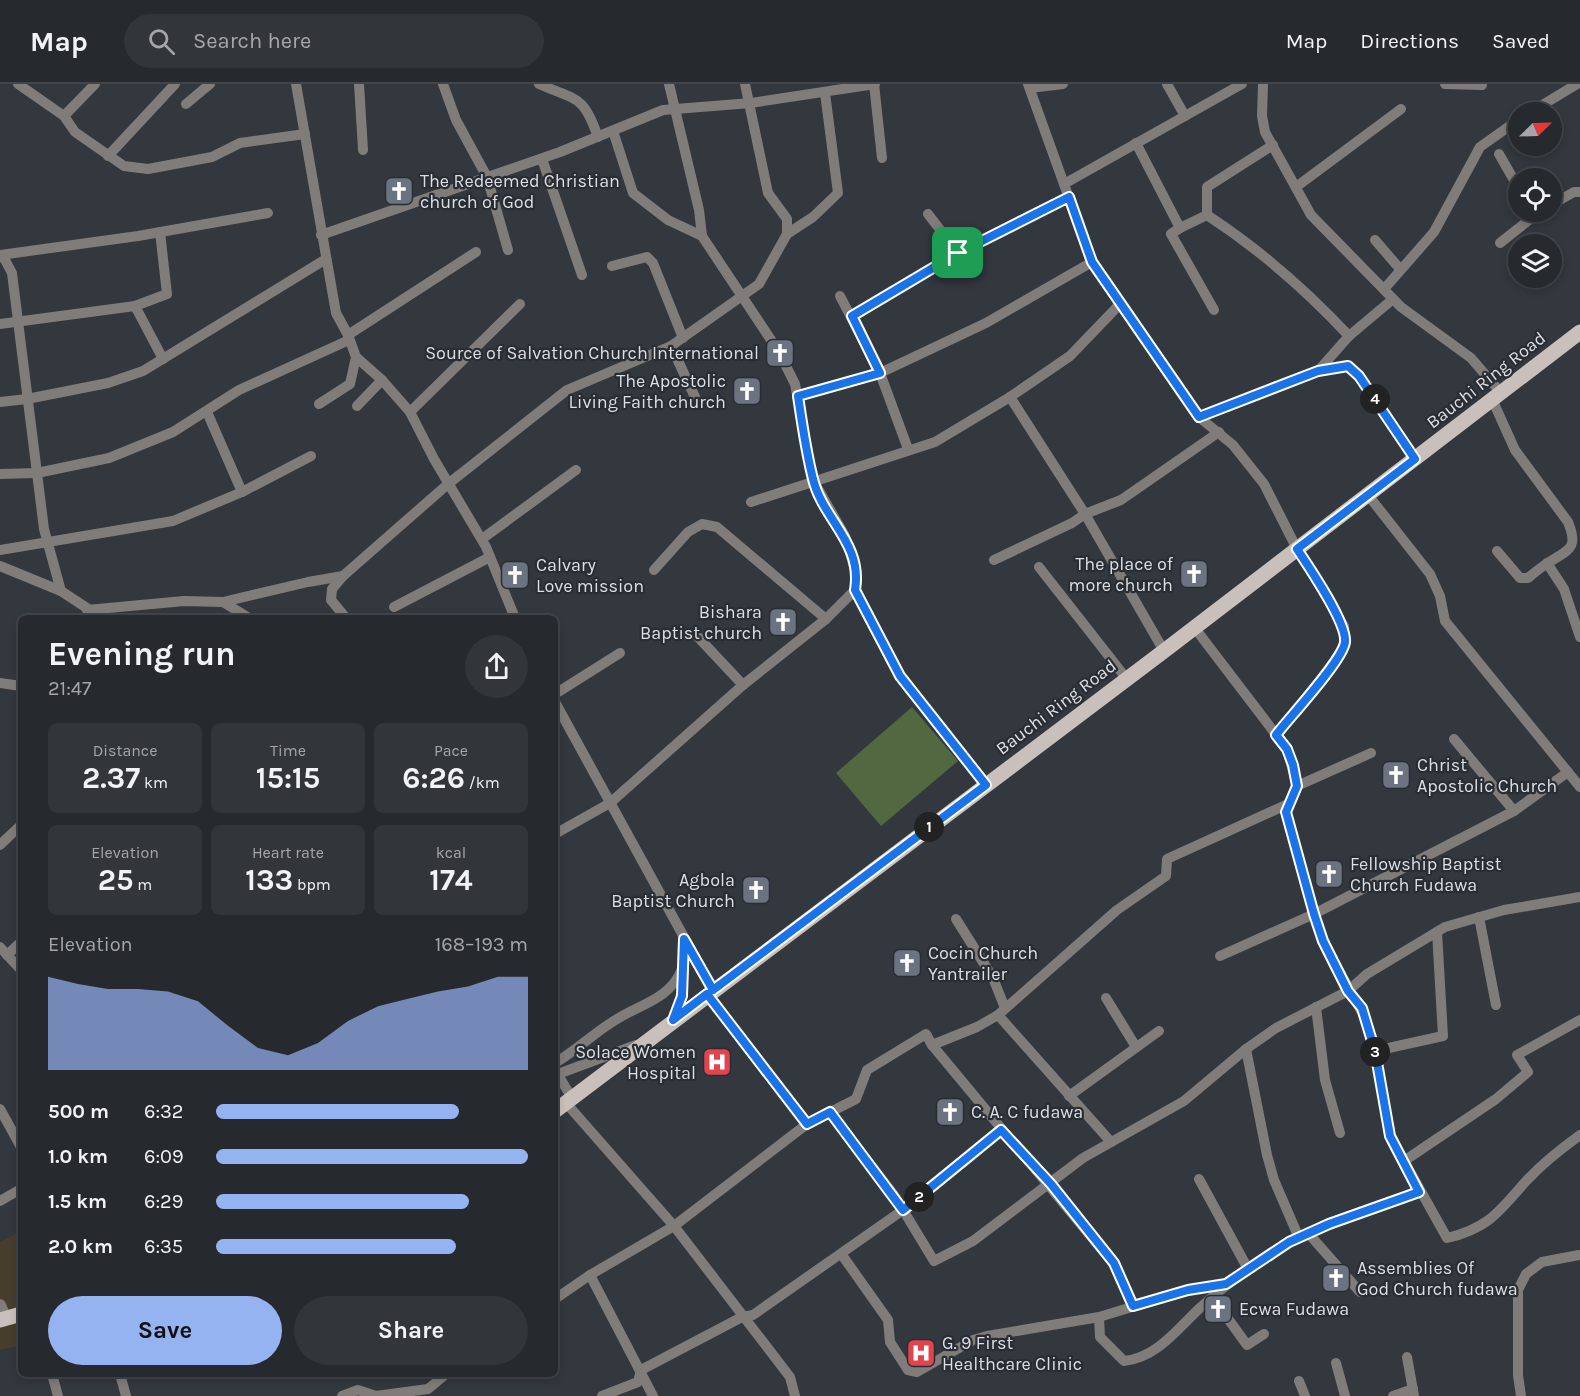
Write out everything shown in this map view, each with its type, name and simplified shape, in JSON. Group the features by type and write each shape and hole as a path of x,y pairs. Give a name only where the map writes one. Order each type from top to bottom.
{"main road":[{"name":"Bauchi Ring Road","path":"564,1104 1164,651 1580,332"},
{"path":"2,1315 18,1314"}],"street":[{"path":"18,84 64,116 75,132 124,166 148,169 212,157 240,143 305,134"},
{"path":"64,116 95,84"},
{"path":"108,156 175,84"},
{"path":"186,104 210,84"},
{"path":"296,84 336,313 349,337 356,357 382,380 410,412 448,483 482,539 514,615"},
{"path":"359,84 363,150"},
{"path":"443,84 456,120 486,177 508,250"},
{"path":"539,84 573,96 589,111 598,137"},
{"path":"558,832 610,803 743,685 826,619 855,590 857,577 845,536 813,480 795,384 780,352 702,236 669,84"},
{"path":"745,84 751,102 768,193 787,219 788,234"},
{"path":"321,235 542,159 663,111 676,108 751,102 875,84 882,158"},
{"path":"1063,84 1029,86 1092,262 1199,417 1233,445 1264,484 1297,549 1344,626 1345,644 1332,666 1276,735"},
{"path":"1167,84 1185,116"},
{"path":"1064,184 1242,84"},
{"path":"1263,84 1262,116 1265,132 1311,215 1385,288 1393,299 1472,358 1496,396 1515,450 1568,522 1573,535 1573,544 1568,551 1547,563 1528,578 1520,578 1497,551"},
{"path":"1445,84 1482,85"},
{"path":"1547,102 1577,84"},
{"path":"344,615 331,600 332,589 343,576 448,483 567,390 671,346 759,284 788,234 813,217 837,193 825,93"},
{"path":"1296,187 1401,109"},
{"path":"1385,288 1434,232 1480,147 1508,127"},
{"path":"613,131 633,193 668,220 702,236"},
{"path":"1136,143 1180,228"},
{"path":"1207,215 1207,187 1273,145"},
{"path":"1499,154 1508,170"},
{"path":"542,159 582,275"},
{"path":"1562,199 1574,192 1580,192"},
{"path":"852,316 958,253 1069,197"},
{"path":"0,256 268,213"},
{"path":"928,214 958,253"},
{"path":"1207,215 1171,234 1214,310"},
{"path":"1207,215 1237,235 1325,311 1349,336"},
{"path":"1500,243 1524,222"},
{"path":"0,324 135,306 167,294 160,232"},
{"path":"1375,240 1400,269"},
{"path":"0,474 37,473 109,458 173,432 238,390 349,337 476,252"},
{"path":"0,256 4,258 12,273 37,473 48,543 61,591"},
{"path":"612,266 647,257 653,263 683,338"},
{"path":"0,402 108,383 143,371 326,259"},
{"path":"798,396 880,373 986,323 1092,262"},
{"path":"840,296 880,373 908,449"},
{"path":"1318,371 1349,336 1393,299"},
{"path":"410,412 520,304"},
{"path":"751,502 935,442 1010,397 1070,356 1120,304"},
{"path":"135,306 163,359"},
{"path":"671,346 695,397"},
{"path":"319,404 350,384 356,357"},
{"path":"1199,417 1318,371 1348,366 1359,376 1415,459"},
{"path":"357,406 382,380"},
{"path":"1010,397 1085,514 1164,651"},
{"path":"207,412 242,492"},
{"path":"994,560 1085,514 1121,500 1219,432"},
{"path":"0,550 173,521 242,492 311,456"},
{"path":"482,539 576,470"},
{"path":"1368,495 1430,574 1440,596 1445,621 1580,787"},
{"path":"654,570 688,531 702,524 717,527 826,619"},
{"path":"394,608 490,557"},
{"path":"1547,563 1564,589 1580,637"},
{"path":"0,566 61,591 96,615"},
{"path":"1039,567 1126,678"},
{"path":"86,610 184,601 223,602 343,576"},
{"path":"855,590 900,676 986,785"},
{"path":"223,602 244,615"},
{"path":"1194,627 1287,749 1297,786"},
{"path":"698,636 743,685"},
{"path":"558,692 620,653"},
{"path":"0,682 18,685"},
{"path":"558,708 684,939 710,992 807,1124"},
{"path":"1454,740 1514,811"},
{"path":"1371,753 1297,786 1286,812 1323,941 1348,991 1362,1008 1375,1051 1390,1136 1419,1192 1447,1238 1458,1235 1479,1227 1503,1210 1528,1179 1580,1135"},
{"path":"1220,956 1314,914 1514,811 1568,772"},
{"path":"932,1045 977,1027 1001,1012 1117,910 1166,876 1167,859 1288,804"},
{"path":"0,845 18,828"},
{"path":"830,1112 903,1210 934,1261 973,1241 1083,1158 1184,1101 1246,1049 1276,1028 1348,991 1367,974 1445,927 1504,910 1580,897"},
{"path":"1479,917 1481,941 1490,970 1496,1005"},
{"path":"956,920 993,978 1001,1012 1069,1096 1111,1142"},
{"path":"1375,1051 1443,1036 1437,932"},
{"path":"673,1020 682,996 684,939"},
{"path":"18,944 4,951 18,967"},
{"path":"558,1061 582,1046 616,1019 648,1005 667,991 682,969"},
{"path":"1106,998 1136,1047"},
{"path":"1316,1007 1325,1080 1340,1133"},
{"path":"1404,1161 1496,1099 1528,1072 1517,1055 1580,1020"},
{"path":"1069,1096 1159,1031"},
{"path":"558,1297 590,1275 674,1226 807,1124 856,1099 867,1071 926,1034 932,1045 1001,1130 1051,1184 1114,1263 1133,1306"},
{"path":"558,1071 644,1042"},
{"path":"1246,1049 1274,1180 1304,1236 1360,1292"},
{"path":"558,1080 564,1104 674,1226 790,1377 795,1396"},
{"path":"0,1109 18,1142"},
{"path":"602,1396 638,1382 641,1370 742,1317 753,1315 842,1255 903,1210 1001,1130"},
{"path":"1199,1179 1248,1269"},
{"path":"0,1201 18,1191"},
{"path":"1099,1317 1100,1337 1124,1361 1134,1360 1167,1342 1226,1284 1248,1269 1304,1236 1419,1192"},
{"path":"1521,1396 1518,1375 1518,1290 1526,1274 1542,1262 1580,1254"},
{"path":"842,1255 888,1320 890,1342 908,1370 917,1372 973,1340 987,1336 1099,1317 1188,1290 1226,1284"},
{"path":"590,1275 653,1396"},
{"path":"1213,1298 1247,1345 1264,1334"},
{"path":"1393,1396 1413,1392 1407,1357"},
{"path":"1336,1364 1345,1396"},
{"path":"53,1377 58,1396"},
{"path":"121,1377 126,1396"},
{"path":"342,1396 358,1390 376,1396 428,1389 442,1377"},
{"path":"1299,1381 1305,1396"}],"shaded area":[{"path":"18,1233 18,1346 0,1350 0,1242"}],"green space":[{"path":"912,707 958,761 881,826 836,773"}],"place":[{"name":"The Redeemed Christian church of God","path":"399,191"},
{"name":"Source of Salvation Church International","path":"780,353"},
{"name":"The Apostolic Living Faith church","path":"747,391"},
{"name":"The place of more church","path":"1194,574"},
{"name":"Calvary Love mission","path":"515,575"},
{"name":"Bishara Baptist church","path":"783,622"},
{"name":"Christ Apostolic Church","path":"1396,775"},
{"name":"Fellowship Baptist Church Fudawa","path":"1329,874"},
{"name":"Agbola Baptist Church","path":"756,890"},
{"name":"Cocin Church Yantrailer","path":"907,963"},
{"name":"Solace Women Hospital","path":"717,1062"},
{"name":"C. A. C fudawa","path":"950,1112"},
{"name":"Assemblies Of God Church fudawa","path":"1336,1278"},
{"name":"Ecwa Fudawa","path":"1218,1309"},
{"name":"G. 9 First Healthcare Clinic","path":"921,1353"}],"route":[{"path":"1069,197 1092,262 1199,417 1318,371 1348,366 1359,376 1415,459 1297,549 1344,626 1345,644 1332,666 1276,735 1287,749 1293,765 1297,786 1286,812 1314,914 1323,941 1348,991 1362,1008 1375,1051 1390,1136 1419,1192 1329,1224 1289,1242 1226,1284 1188,1290 1133,1306 1114,1263 1051,1184 1001,1130 903,1210 830,1112 807,1124 707,994 673,1020 682,996 684,939 713,990 986,785 900,676 855,590 857,577 845,536 831,516 813,480 798,396 866,374 880,373 852,316 958,253 1069,197"}]}
